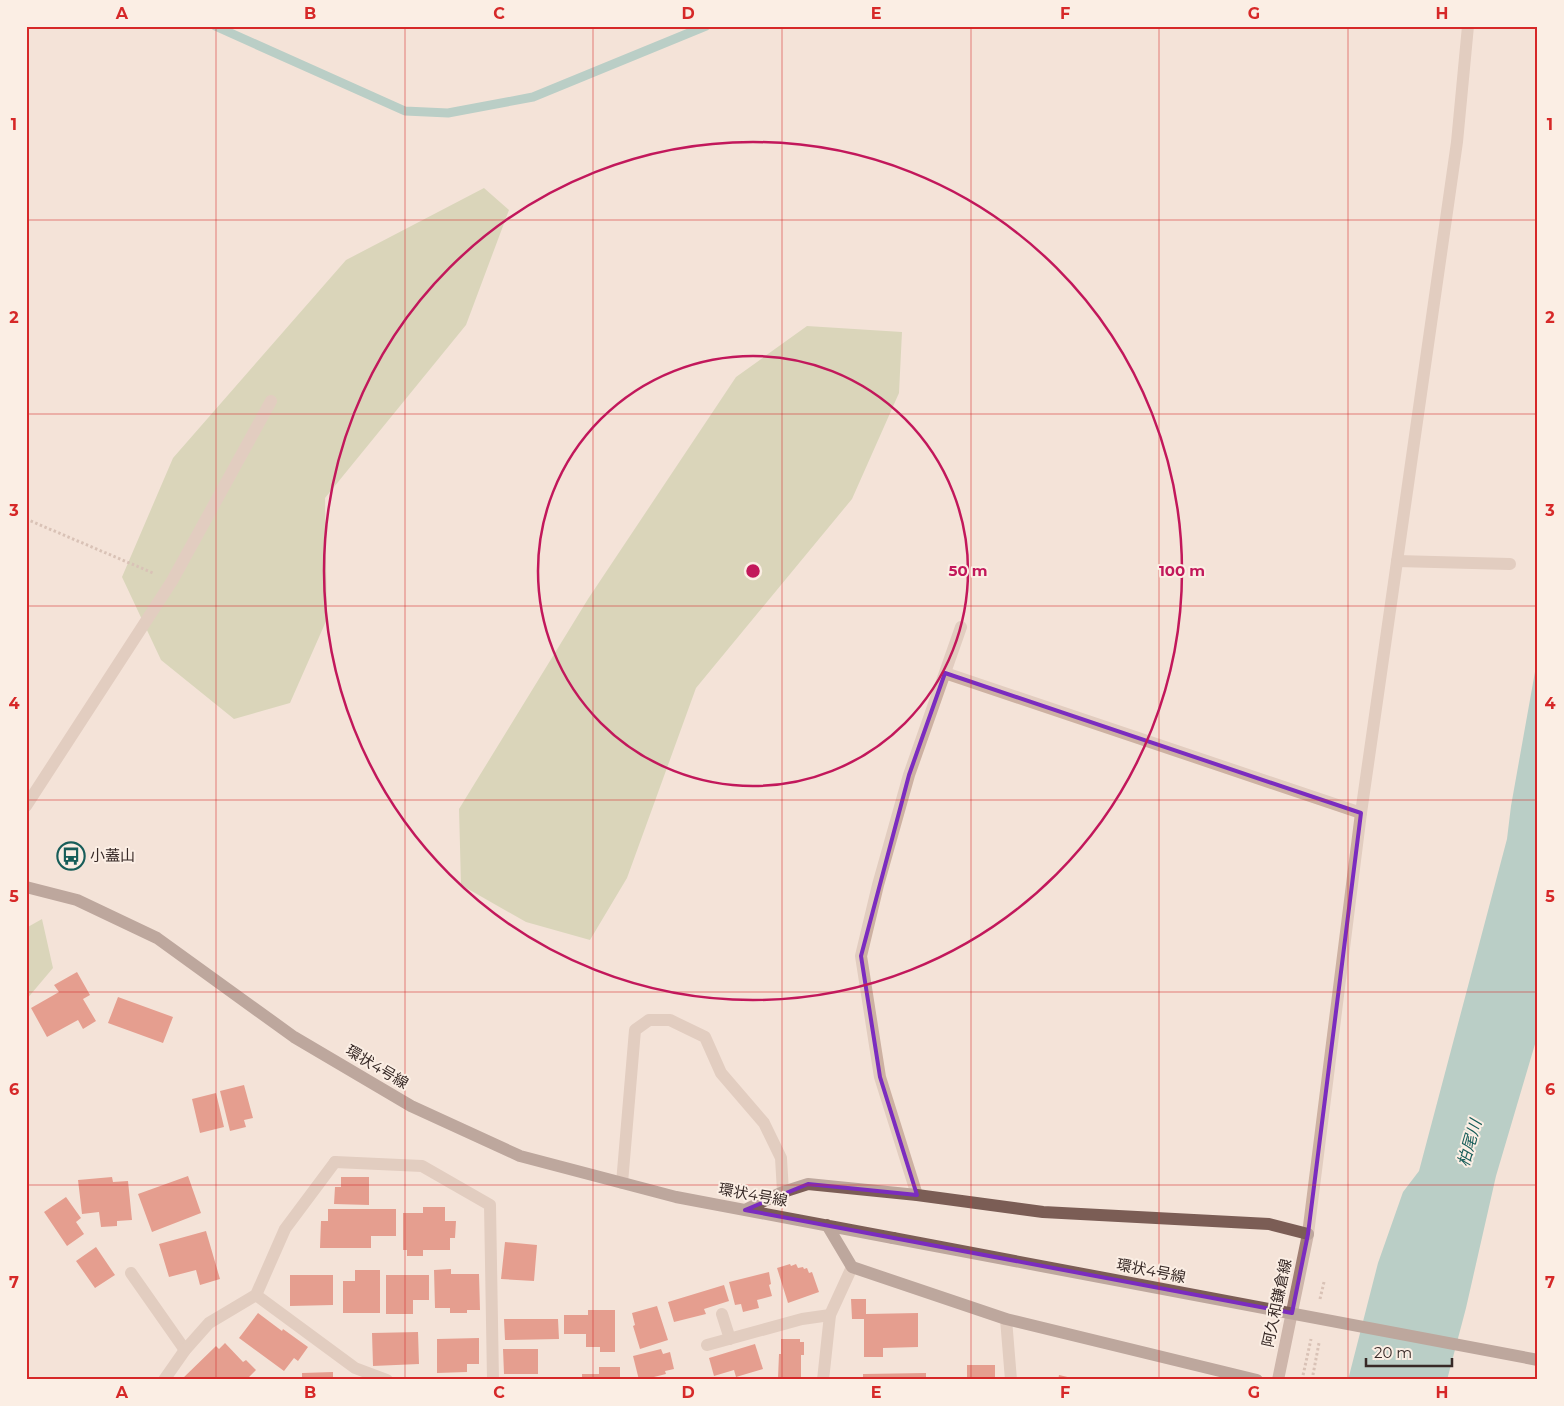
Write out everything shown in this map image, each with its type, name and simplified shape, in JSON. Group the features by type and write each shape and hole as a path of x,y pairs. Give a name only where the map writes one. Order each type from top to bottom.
{"main road":[{"name":"環状4号線","path":"26,887 77,900 157,938 294,1037 411,1106 520,1156 676,1197 1538,1360"},
{"path":"745,1210 783,1192 808,1184 917,1195 1043,1212 1269,1224 1308,1234"},
{"path":"827,1225 852,1267 1006,1319 1257,1380"},
{"name":"阿久和鎌倉線","path":"1278,1380 1308,1234"}],"street":[{"path":"1308,1234 1361,813 1457,142 1468,26"},
{"path":"26,806 172,581 271,402"},
{"path":"1397,561 1510,564"},
{"path":"917,1195 880,1077 861,956 878,885 909,775 961,627"},
{"path":"945,673 1361,813"},
{"path":"622,1183 635,1030 649,1020 670,1020 705,1037 721,1073 764,1124 781,1158 783,1192"},
{"path":"164,1380 209,1323 256,1295 285,1229 335,1162 422,1166 490,1205 493,1380"},
{"path":"823,1380 830,1315 852,1267"},
{"path":"131,1273 186,1350"},
{"path":"256,1295 355,1368 387,1380"},
{"path":"722,1314 730,1339"},
{"path":"707,1346 802,1319 830,1315"},
{"path":"1006,1319 1012,1380"}],"path":[{"path":"26,519 172,581"},
{"path":"1312,1380 1319,1343"}],"highlighted area":[{"path":"945,673 1361,813 1308,1234 1292,1313 745,1210 808,1184 917,1195 880,1077 861,956 909,775"}],"green space":[{"path":"484,188 509,210 466,325 325,498 327,619 290,703 234,719 161,660 122,577 173,458 346,260"},
{"path":"807,326 902,332 899,393 852,499 696,688 627,878 590,940 526,922 461,885 459,809 588,599 736,377"},
{"path":"42,919 53,968 26,1000 26,928"}],"water":[{"name":"柏尾川","path":"1538,655 1538,1034 1496,1176 1466,1308 1447,1380 1348,1380 1378,1263 1403,1192 1419,1171 1507,839 1511,806"}],"building":[{"path":"77,972 90,995 83,999 96,1021 83,1029 78,1020 47,1037 31,1008 59,992 54,985"},
{"path":"118,997 173,1017 163,1043 108,1023"},
{"path":"244,1085 253,1118 244,1120 246,1127 230,1131 220,1091"},
{"path":"216,1093 224,1127 200,1133 192,1099"},
{"path":"188,1176 201,1213 152,1232 138,1194"},
{"path":"112,1177 113,1182 128,1181 132,1220 117,1221 117,1226 101,1227 99,1212 82,1214 78,1180"},
{"path":"341,1177 369,1177 369,1205 334,1204 335,1187 341,1187"},
{"path":"66,1197 81,1218 76,1222 84,1234 67,1246 44,1212"},
{"path":"423,1207 445,1207 445,1221 456,1221 455,1238 450,1238 450,1250 423,1250 423,1256 407,1256 407,1250 403,1250 403,1213 423,1213"},
{"path":"328,1209 396,1209 396,1236 371,1236 371,1248 320,1248 321,1221 328,1221"},
{"path":"206,1231 220,1279 200,1285 196,1270 169,1277 159,1244"},
{"path":"505,1242 537,1245 534,1281 501,1279"},
{"path":"96,1247 115,1275 95,1288 76,1261"},
{"path":"790,1264 791,1266 796,1264 798,1268 807,1268 809,1273 812,1272 819,1292 788,1303 777,1268"},
{"path":"451,1269 451,1274 479,1274 480,1310 467,1310 467,1313 450,1313 450,1308 435,1308 434,1270"},
{"path":"355,1270 380,1270 380,1313 343,1313 343,1281 355,1281"},
{"path":"769,1272 771,1284 769,1285 772,1296 757,1300 759,1308 743,1312 741,1304 735,1305 729,1282"},
{"path":"290,1275 333,1275 333,1305 290,1306"},
{"path":"386,1275 429,1275 429,1300 413,1300 413,1314 386,1314"},
{"path":"724,1285 729,1301 704,1309 706,1314 674,1322 668,1302"},
{"path":"851,1299 866,1299 866,1314 918,1313 918,1347 883,1348 883,1357 864,1357 864,1319 852,1319"},
{"path":"657,1306 668,1340 640,1349 633,1326 635,1325 632,1313"},
{"path":"588,1310 615,1310 615,1352 600,1352 600,1347 586,1347 586,1334 564,1334 564,1315 588,1315"},
{"path":"258,1313 308,1347 298,1361 294,1358 284,1371 239,1338"},
{"path":"504,1319 558,1319 559,1339 505,1340"},
{"path":"418,1332 419,1364 373,1366 372,1333"},
{"path":"479,1338 479,1364 467,1364 467,1372 437,1373 437,1339"},
{"path":"781,1339 800,1339 800,1342 804,1342 804,1355 801,1355 801,1378 778,1378"},
{"path":"225,1343 243,1362 246,1360 256,1370 246,1380 181,1380 216,1346 219,1349"},
{"path":"755,1344 763,1369 736,1377 734,1370 714,1376 709,1358"},
{"path":"503,1349 538,1349 538,1374 504,1374"},
{"path":"661,1349 663,1354 670,1352 674,1369 665,1371 666,1374 654,1377 654,1380 639,1380 633,1356"},
{"path":"967,1365 995,1365 995,1380 967,1380"},
{"path":"599,1367 620,1367 620,1380 582,1380 582,1374 599,1374"},
{"path":"333,1372 333,1380 302,1380 302,1373"},
{"path":"926,1373 926,1380 863,1380 863,1374"},
{"path":"1059,1375 1076,1379 1076,1380 1058,1380"}],"waterway":[{"path":"215,26 405,111 448,113 533,97 706,26"}],"place":[{"name":"小蓋山","path":"71,856"}]}
